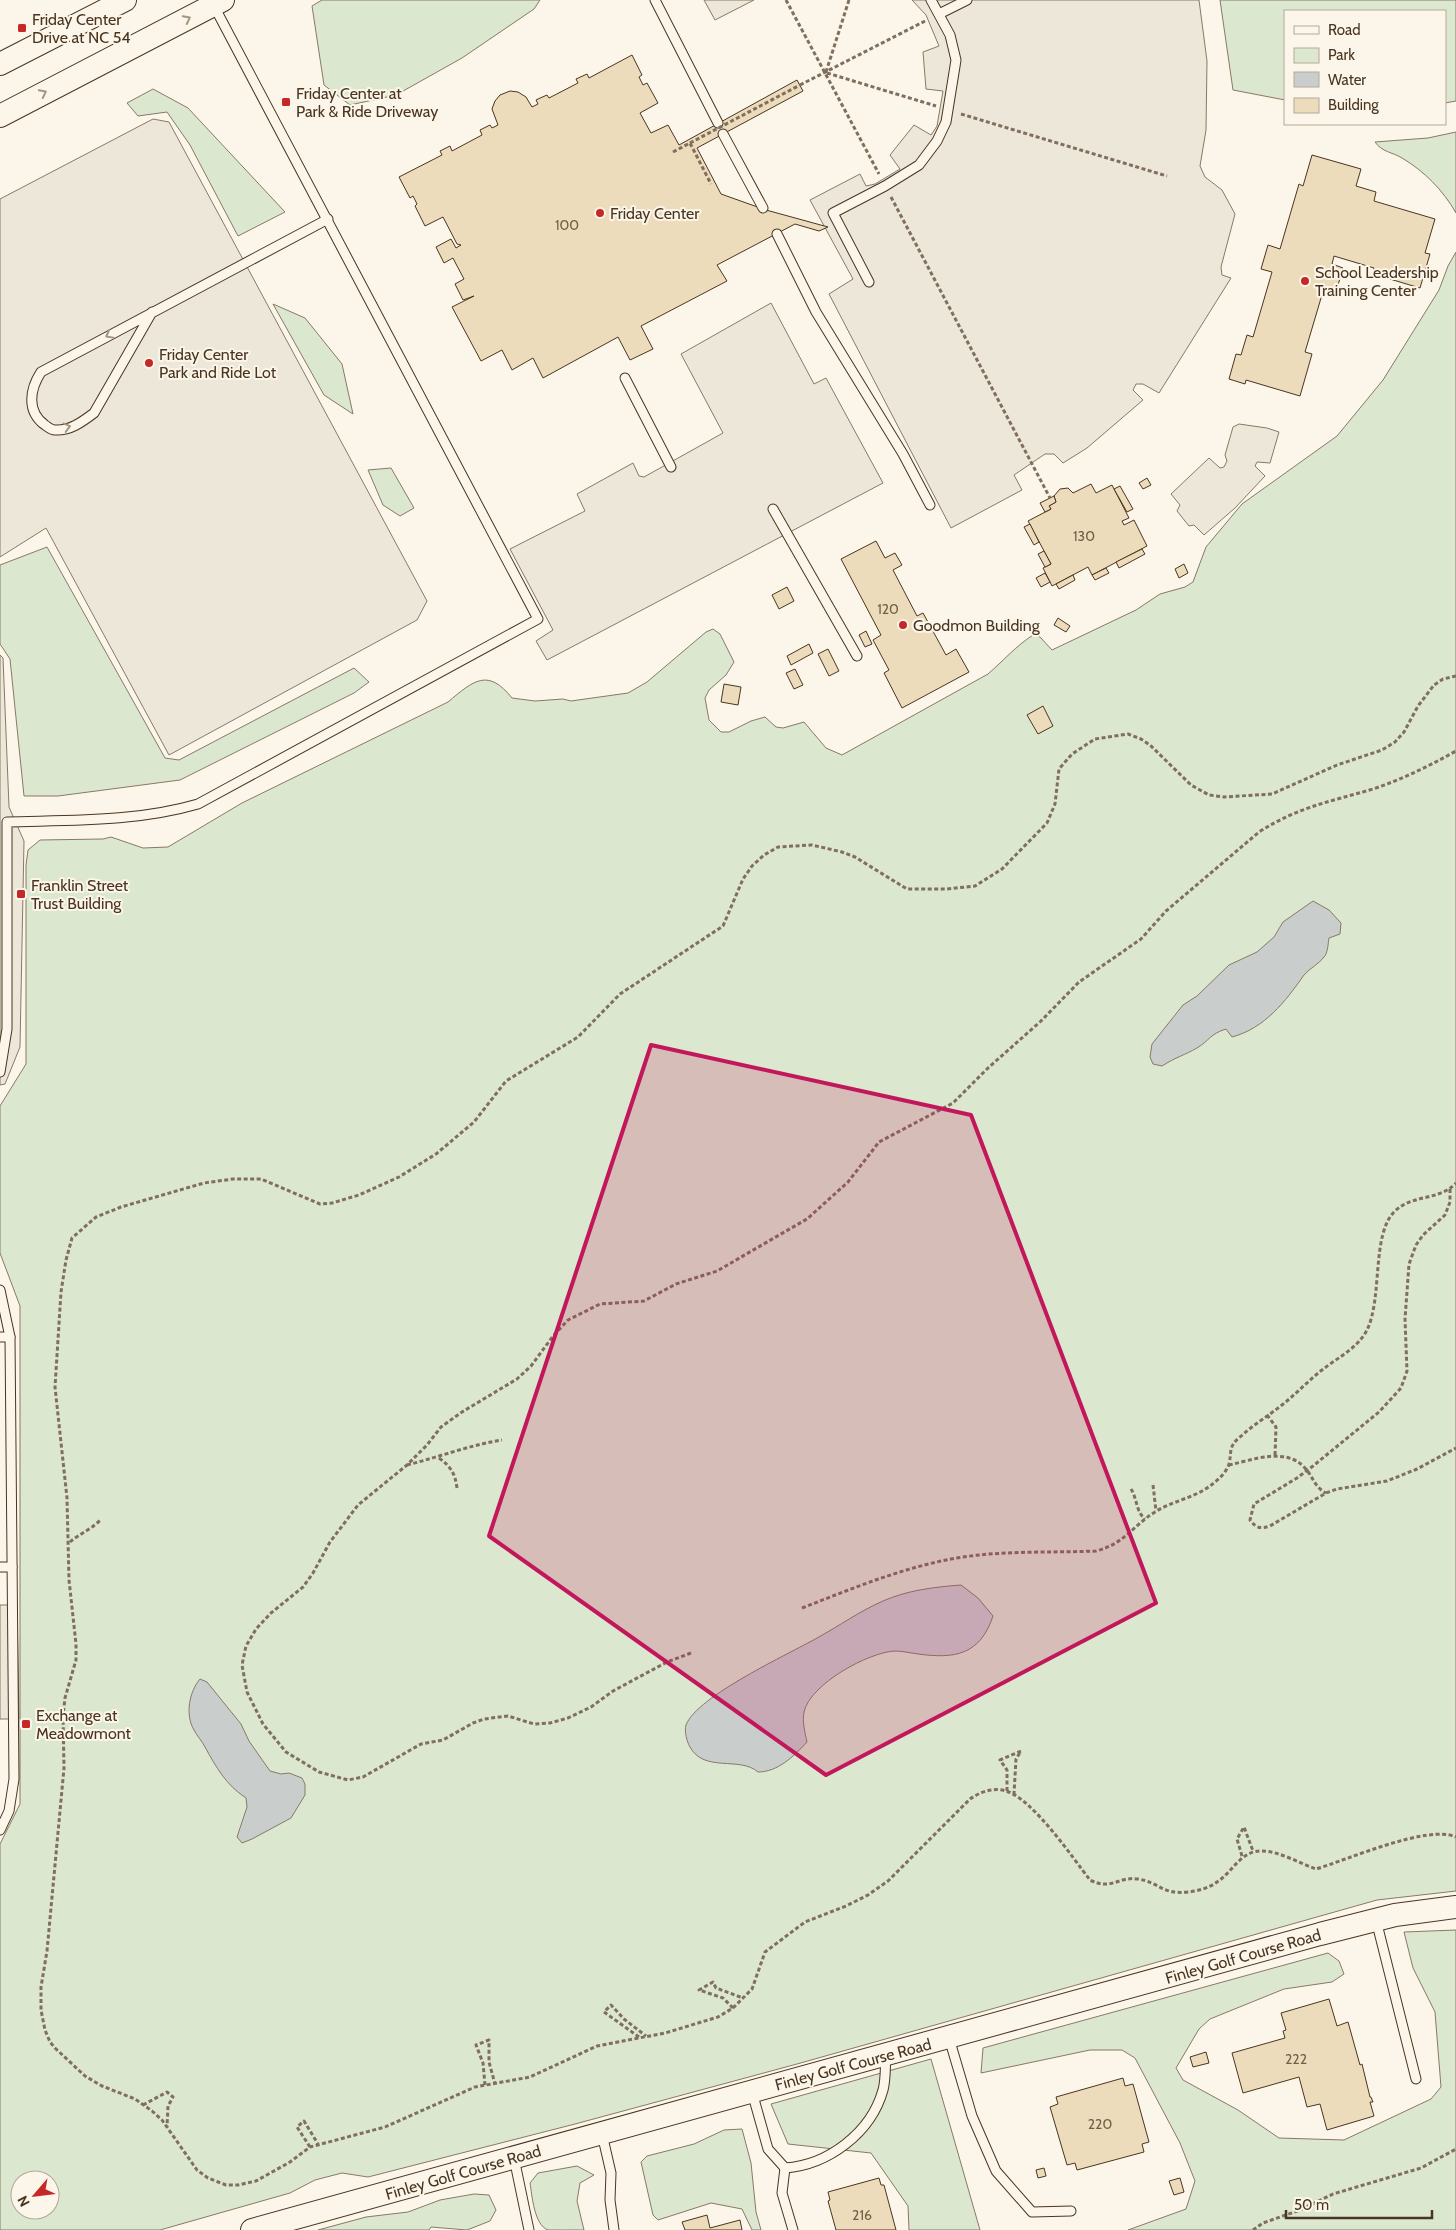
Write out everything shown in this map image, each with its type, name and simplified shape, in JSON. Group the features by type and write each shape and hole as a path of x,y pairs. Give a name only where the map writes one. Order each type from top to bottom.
{"street":[{"path":"0,64 125,0"},
{"path":"0,116 215,2"},
{"name":"Finley Golf Course Road","path":"252,2230 1376,1920 1395,1915 1456,1907"}],"lane":[{"path":"655,0 718,124"},
{"path":"869,282 833,213 886,186 919,165 937,141 946,122 956,60 950,35 931,0"},
{"path":"939,14 967,0"},
{"path":"0,1072 7,1029 8,822 130,818 171,812 198,804 538,620 215,2"},
{"path":"723,134 763,208"},
{"path":"152,312 94,413 81,423 66,429 52,430 39,421 30,404 33,384 41,372 152,312 328,219"},
{"path":"777,234 816,312 903,454 930,505"},
{"path":"625,378 671,468"},
{"path":"773,509 856,656"},
{"path":"0,1290 10,1337 14,1779 9,1811 0,1830"},
{"path":"0,1337 10,1337"},
{"path":"0,1567 12,1568"},
{"path":"1376,1920 1416,2079"},
{"path":"948,2038 972,2116 996,2171 1032,2212 1071,2211"},
{"path":"785,2168 801,2167 832,2154 860,2132 873,2113 883,2090 886,2055"},
{"path":"752,2092 768,2149 785,2168 782,2193 793,2230"},
{"path":"602,2133 611,2173 610,2200 614,2230"},
{"path":"514,2158 529,2230"}],"path":[{"path":"786,0 1050,498"},
{"path":"826,73 849,0"},
{"path":"673,152 939,14"},
{"path":"826,73 1167,176"},
{"path":"690,143 711,184"},
{"path":"1456,676 1434,685 1418,706 1404,732 1395,742 1382,750 1336,765 1272,794 1224,797 1209,795 1191,785 1150,745 1128,734 1095,739 1072,754 1059,769 1055,804 1048,823 1002,869 975,886 947,889 907,889 855,857 842,852 812,845 778,847 764,855 752,866 743,879 723,926 620,994 578,1037 506,1080 498,1089 491,1103 474,1122 436,1154 399,1177 359,1195 332,1203 320,1204 261,1179 234,1179 195,1186 121,1207 96,1217 72,1238 61,1292 55,1388 69,1542 69,1580 76,1660 65,1698 63,1716 64,1768 47,1951 41,1987 41,2010 50,2042 85,2076 102,2086 143,2104 167,2127 196,2170 208,2178 226,2184 238,2185 256,2181 290,2162 310,2147 385,2127 475,2087 530,2077 597,2046 701,2023 733,2008 752,1989 765,1952 805,1922 868,1895 888,1881 978,1793 994,1789 1014,1794 1037,1814 1090,1880 1100,1885 1137,1879 1174,1893 1203,1889 1216,1883 1227,1875 1243,1857 1253,1851 1274,1853 1316,1869 1362,1852 1427,1835 1442,1833 1456,1837"},
{"path":"691,1653 667,1662 613,1691 591,1707 568,1718 550,1723 534,1724 508,1716 484,1719 468,1725 443,1740 421,1744 363,1777 348,1780 335,1777 301,1762 286,1752 263,1724 247,1692 242,1665 246,1646 256,1629 270,1613 303,1587 330,1542 358,1505 407,1465 427,1445 441,1427 517,1379 531,1366 553,1336 568,1320 600,1304 644,1302 676,1284 717,1271 807,1219 848,1182 879,1142 953,1103 981,1074 1042,1021 1079,982 1141,939 1166,911 1259,832 1276,821 1318,803 1372,789 1424,769 1456,751"},
{"path":"802,1608 884,1576 952,1559 1002,1554 1102,1550 1124,1539 1156,1511 1209,1487 1221,1476 1229,1464 1230,1452 1234,1442 1323,1369 1342,1356 1366,1332 1375,1303 1383,1233 1388,1221 1396,1210 1419,1198 1432,1197 1450,1189 1456,1183"},
{"path":"1450,1189 1450,1202 1445,1215 1423,1235 1416,1245 1408,1264 1405,1319 1406,1371 1401,1388 1379,1412 1307,1470 1254,1504 1250,1520 1255,1526 1262,1528 1270,1526 1326,1493 1337,1489 1387,1481 1417,1469 1456,1448"},
{"path":"1268,1416 1276,1427 1275,1456"},
{"path":"407,1465 439,1457 480,1443 502,1440"},
{"path":"1229,1464 1275,1456 1288,1457 1303,1465 1319,1490 1326,1493"},
{"path":"439,1457 456,1475 457,1488"},
{"path":"1153,1485 1156,1511"},
{"path":"1131,1489 1136,1497 1141,1516 1145,1519"},
{"path":"69,1542 84,1530 96,1524 100,1519"},
{"path":"1008,1791 1007,1770 1000,1760 1021,1751 1016,1759 1014,1794"},
{"path":"1243,1857 1237,1840 1244,1827 1253,1851"},
{"path":"733,2008 723,1998 699,1990 712,1982 716,1988 744,1999"},
{"path":"639,2037 604,2012 611,2005 624,2019 646,2036"},
{"path":"485,2085 483,2062 476,2046 489,2040 489,2062 495,2084"},
{"path":"143,2104 167,2092 173,2097 168,2106 167,2127"},
{"path":"310,2147 297,2127 304,2121 318,2144"},
{"path":"1253,2230 1263,2223 1300,2210 1333,2194 1421,2168 1456,2149"}],"highlighted area":[{"path":"651,1045 971,1115 1156,1603 826,1775 489,1536"}],"green space":[{"path":"322,0 540,0 534,9 462,58 396,95 350,105 324,85 312,6"},
{"path":"1220,0 1456,0 1456,101 1446,103 1446,10 1284,10 1284,100 1233,90"},
{"path":"153,89 188,108 285,212 238,236 190,145 167,112 138,116 127,103"},
{"path":"1456,132 1456,213 1439,189 1425,175 1402,158 1387,152 1375,142 1428,138"},
{"path":"1456,252 1456,1891 1377,1900 797,2064 575,2124 368,2177 342,2173 315,2180 290,2193 160,2230 0,2230 0,1844 20,1804 20,1306 0,1253 0,1106 26,1064 26,865 28,850 40,840 103,839 111,837 143,848 168,847 242,803 448,702 473,683 488,680 496,683 512,698 535,701 563,699 571,701 628,693 647,682 706,632 713,629 720,634 734,662 726,675 709,690 705,698 709,720 721,732 729,732 751,721 765,717 776,727 783,728 804,722 826,748 842,755 988,674 1033,635 1040,637 1052,650 1136,610 1160,594 1185,587 1193,582 1206,547 1242,504 1337,436 1383,380 1439,290 1448,266"},
{"path":"273,304 305,318 342,364 353,414 324,395"},
{"path":"391,468 414,508 400,516 383,505 368,470"},
{"path":"47,547 165,758 179,760 354,668 369,682 354,693 180,780 58,796 24,796 10,659 0,644 0,565"},
{"path":"1456,1930 1456,2230 1128,2230 1186,2209 1195,2181 1180,2143 1135,2058 1122,2050 1090,2050 981,2073 983,2048 1328,1953 1339,1961 1344,1974 1332,1982 1284,1989 1210,2019 1199,2029 1176,2068 1183,2080 1238,2110 1279,2138 1344,2140 1431,2099 1441,2087 1435,2012 1413,1968 1404,1932"},
{"path":"931,2059 980,2230 909,2230 908,2206 871,2153 788,2144 771,2104"},
{"path":"742,2129 751,2163 756,2212 761,2230 752,2230 742,2209 711,2203 658,2220 653,2215 641,2162 647,2156 694,2144 724,2130"},
{"path":"577,2166 594,2175 580,2183 577,2201 584,2230 548,2230 543,2227 537,2216 530,2183 538,2173"},
{"path":"474,2194 489,2195 496,2210 490,2221 467,2230 431,2227 429,2230 318,2230 366,2217 408,2212 440,2200"}],"shaded area":[{"path":"704,0 754,0 715,20"},
{"path":"912,0 1199,0 1207,61 1206,130 1200,166 1205,177 1222,190 1235,214 1221,267 1222,275 1231,278 1159,393 1143,384 1136,384 1133,390 1143,400 1087,448 1063,463 1054,454 1045,454 1014,475 1022,490 951,528 829,294 853,279 810,200 860,174 866,186 875,184 900,169 890,155 914,125 931,135 937,126 943,91 926,89 923,52 939,46 926,15"},
{"name":"Friday Center Park and Ride Lot","path":"153,119 169,122 427,601 417,620 169,755 46,528 0,557 0,199"},
{"path":"771,303 814,384 826,378 883,483 547,660 536,641 553,630 510,549 585,511 577,494 633,463 639,476 644,477 723,433 681,354"},
{"path":"1239,424 1267,428 1279,432 1270,463 1257,462 1255,466 1265,476 1235,508 1204,535 1194,525 1189,526 1177,511 1180,505 1171,494 1209,458 1220,468 1224,467 1227,461 1225,455 1233,427"},
{"path":"0,655 3,658 9,807 24,841 20,1047 5,1084 0,1085"},
{"path":"0,1605 17,1605 19,1719 0,1719"}],"water":[{"path":"1313,901 1329,910 1341,923 1340,934 1329,938 1325,955 1320,962 1304,975 1282,1004 1264,1021 1244,1033 1232,1037 1226,1029 1213,1035 1197,1048 1162,1066 1153,1064 1150,1057 1152,1044 1183,1005 1197,996 1229,965 1257,952 1274,937 1283,922"},
{"path":"961,1585 978,1598 993,1616 988,1629 981,1639 964,1652 944,1656 895,1651 871,1657 842,1671 817,1691 809,1701 803,1716 807,1742 791,1758 779,1766 758,1772 742,1765 704,1760 696,1755 690,1747 685,1727 694,1714 707,1701 745,1677 866,1609 892,1597 931,1588"},
{"path":"200,1679 207,1682 241,1724 249,1741 270,1771 281,1774 289,1773 302,1778 305,1784 305,1795 291,1818 242,1843 237,1837 247,1807 246,1798 222,1775 191,1724 189,1711 191,1697"}],"building":[{"name":"Friday Center","path":"632,55 642,75 639,77 643,85 647,83 658,103 640,113 651,133 668,125 679,145 797,80 803,91 697,148 721,194 766,210 828,227 819,231 795,224 717,265 727,281 641,326 653,349 630,360 618,337 543,378 533,358 512,370 502,350 481,361 452,307 474,296 463,300 455,284 464,279 453,258 444,263 436,247 451,239 456,248 461,245 457,244 443,217 425,226 415,206 417,204 413,196 410,198 399,177 442,155 440,151 450,146 452,151 482,135 480,130 490,125 492,128 498,125 492,109 500,95 510,91 518,92 526,97 532,107 538,104 536,100 547,95 549,98 578,83 576,79 587,74 589,78"},
{"name":"School Leadership Training Center","path":"1312,155 1361,169 1356,186 1376,192 1374,201 1435,219 1425,253 1430,254 1420,288 1373,274 1374,268 1334,256 1332,264 1343,268 1336,292 1324,288 1305,352 1312,354 1300,396 1246,380 1245,384 1229,379 1236,354 1241,355 1247,335 1253,337 1272,272 1261,269 1268,245 1280,249 1299,184 1303,186"},
{"path":"1147,478 1151,485 1143,489 1139,483"},
{"path":"1091,484 1096,493 1112,485 1129,518 1122,521 1124,525 1134,520 1147,546 1092,575 1088,567 1052,586 1043,568 1051,564 1028,521 1051,509 1049,506 1056,502 1054,496 1060,489 1068,488 1073,493"},
{"path":"1120,486 1133,509 1127,512 1114,489"},
{"path":"1054,496 1056,502 1049,506 1051,509 1045,512 1040,503"},
{"path":"1030,524 1039,542 1034,545 1024,527"},
{"name":"Goodmon Building","path":"876,541 885,558 895,553 902,565 893,570 917,616 923,613 946,655 956,649 969,672 902,708 884,673 889,670 873,640 881,635 841,559"},
{"path":"1142,549 1145,554 1119,568 1116,562"},
{"path":"1044,551 1051,564 1045,567 1038,554"},
{"path":"1184,564 1188,573 1179,578 1175,569"},
{"path":"1106,568 1109,573 1095,580 1092,575"},
{"path":"1045,573 1050,582 1041,587 1036,578"},
{"path":"1073,575 1075,580 1059,589 1056,584"},
{"path":"787,587 794,601 779,609 772,595"},
{"path":"1058,618 1070,626 1066,632 1054,625"},
{"path":"866,631 872,644 865,647 859,635"},
{"path":"809,644 813,653 791,665 787,656"},
{"path":"828,649 839,671 829,676 818,654"},
{"path":"795,669 803,685 794,689 786,673"},
{"path":"724,684 741,687 738,705 721,702"},
{"path":"1043,706 1053,726 1038,734 1027,715"},
{"path":"1329,1999 1337,2026 1348,2022 1373,2102 1370,2102 1374,2116 1327,2130 1320,2104 1307,2107 1299,2077 1243,2093 1232,2053 1285,2038 1283,2031 1286,2030 1281,2013"},
{"path":"1206,2052 1209,2063 1193,2067 1190,2057"},
{"path":"1123,2078 1125,2086 1133,2084 1149,2142 1142,2144 1144,2152 1077,2170 1075,2163 1067,2165 1050,2107 1058,2104 1056,2097"},
{"path":"1044,2168 1046,2176 1038,2178 1036,2170"},
{"path":"879,2178 881,2185 884,2185 896,2230 836,2230 828,2201 830,2200 828,2192"},
{"path":"1180,2178 1184,2192 1174,2195 1169,2181"},
{"path":"707,2215 710,2228 740,2220 742,2230 685,2230 682,2222"}],"place":[{"name":"Friday Center Drive at NC 54","path":"22,28"},
{"name":"Friday Center at Park & Ride Driveway","path":"286,102"},
{"name":"Friday Center","path":"600,213"},
{"name":"School Leadership Training Center","path":"1305,281"},
{"name":"Friday Center Park and Ride Lot","path":"149,363"},
{"name":"Goodmon Building","path":"903,625"},
{"name":"Franklin Street Trust Building","path":"21,894"},
{"name":"Exchange at Meadowmont","path":"26,1724"}]}
